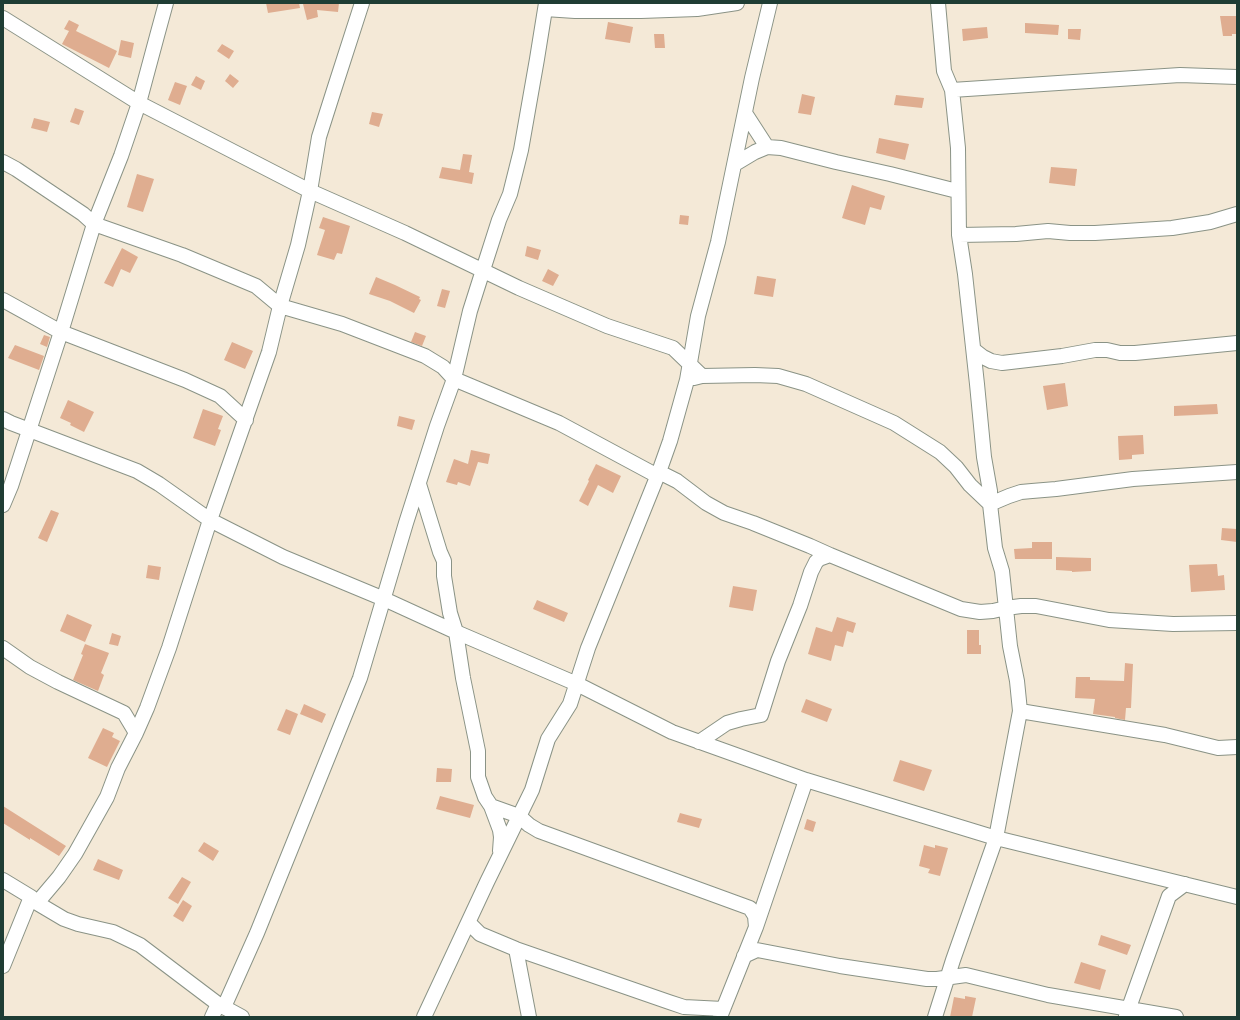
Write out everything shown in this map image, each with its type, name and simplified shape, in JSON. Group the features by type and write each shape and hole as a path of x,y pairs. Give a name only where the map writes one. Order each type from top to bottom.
{"street":[{"path":"3,505 11,486 61,332 94,224 121,156 139,103 166,3"},
{"path":"3,966 34,900 59,877 76,854 107,798 118,768 147,708 169,648 210,520 269,352 280,306 298,245 310,191 319,137 362,3"},
{"path":"212,1017 221,1005 257,933 360,678 437,426 454,379 460,350 483,270 499,220 510,194 521,150 545,6 575,11 640,11 697,10 737,3"},
{"path":"424,1017 532,790 548,738 570,704 588,648 652,490 670,441 687,380 698,316 718,242 752,78 770,3"},
{"path":"935,1017 953,960 996,838 1020,711 1017,681 1010,646 1002,571 995,548 990,491 984,457 974,350 959,235 957,191 958,148 952,90 944,71 938,3"},
{"path":"3,18 139,103 310,191 405,233 519,288 607,326 673,348 702,376"},
{"path":"952,90 1180,75 1237,77"},
{"path":"745,113 767,147"},
{"path":"735,164 755,152 767,147 782,148 957,191"},
{"path":"3,162 16,169 83,214 94,224 182,255 256,286 280,306 342,324 425,356 443,367 454,379 559,423 652,473 659,472 677,481 706,503 724,513 810,546 961,609 980,612 1021,606 1036,606 1109,620 1173,624 1237,623"},
{"path":"959,235 1048,231 1095,233 1164,228 1210,222 1237,214"},
{"path":"3,300 61,332 185,380 220,396 246,420"},
{"path":"974,350 991,361 1002,363 1062,356 1095,350 1135,353 1237,344"},
{"path":"673,348 692,345"},
{"path":"977,384 989,370 1002,363"},
{"path":"687,380 702,376 755,375 778,376 806,384 894,423 940,452 956,467 970,485 990,504"},
{"path":"3,419 137,471 159,484 210,520 283,557 384,599 577,684 672,732 806,780 996,838 1237,897"},
{"path":"990,504 1021,492 1133,479 1237,472"},
{"path":"652,490 677,481"},
{"path":"419,484 445,565 443,571 450,613 456,632 463,678 478,751 478,777 485,797 491,806 501,834 500,855"},
{"path":"698,742 727,723 741,718 761,715 778,661 800,606 811,572 818,560 830,555"},
{"path":"3,648 30,667 124,713 136,733"},
{"path":"124,713 147,708"},
{"path":"1020,711 1165,735 1218,748 1237,747"},
{"path":"469,922 480,934 516,949 684,1007 721,1013 744,956 753,946 756,927 806,780"},
{"path":"491,806 519,816 539,831 750,908 754,916 756,927"},
{"path":"1158,878 1168,896"},
{"path":"3,880 64,919 78,924 113,932 140,945 221,1005 242,1017"},
{"path":"1127,1013 1168,896 1185,884"},
{"path":"461,940 480,934"},
{"path":"753,946 840,966 927,979 937,980 966,975 1127,1013 1176,1017"},
{"path":"516,949 529,1017"},
{"path":"953,960 966,975"}],"building":[{"path":"266,3 299,3 300,8 268,13"},
{"path":"339,3 338,12 317,10 318,17 307,20 303,4"},
{"path":"1220,16 1237,16 1237,34 1232,34 1232,36 1223,36"},
{"path":"69,20 79,25 76,31 117,51 109,68 62,44 69,31 64,29"},
{"path":"608,22 633,27 630,43 605,39"},
{"path":"1025,23 1059,25 1058,35 1025,33"},
{"path":"987,27 988,38 963,41 962,29"},
{"path":"1068,29 1081,29 1080,40 1068,39"},
{"path":"654,34 664,34 665,48 655,48"},
{"path":"121,40 134,43 131,58 118,55"},
{"path":"222,44 234,51 229,59 217,51"},
{"path":"230,74 239,81 233,88 225,81"},
{"path":"196,76 205,81 201,90 191,85"},
{"path":"175,82 187,86 180,105 168,100"},
{"path":"802,94 815,97 811,115 798,113"},
{"path":"896,95 924,98 922,108 894,105"},
{"path":"75,108 84,111 79,125 70,122"},
{"path":"372,112 383,114 379,127 369,124"},
{"path":"34,118 50,122 47,132 31,128"},
{"path":"879,138 909,144 905,160 876,153"},
{"path":"463,154 472,155 469,172 474,173 472,184 439,178 442,167 460,170"},
{"path":"1051,167 1077,169 1075,186 1049,183"},
{"path":"137,174 154,179 143,212 127,207"},
{"path":"852,185 885,196 881,210 870,207 865,225 842,218"},
{"path":"680,215 689,216 688,225 679,224"},
{"path":"323,217 350,226 342,254 337,253 334,260 317,255 325,230 319,228"},
{"path":"527,246 541,250 538,260 525,256"},
{"path":"122,248 138,257 130,273 121,269 113,287 104,283"},
{"path":"548,269 559,275 553,286 542,281"},
{"path":"757,276 776,279 773,297 754,294"},
{"path":"376,277 420,297 419,299 421,300 414,313 390,301 369,294"},
{"path":"442,289 450,291 445,308 437,306"},
{"path":"415,332 426,336 422,346 411,342"},
{"path":"44,335 50,337 47,347 40,344"},
{"path":"232,342 253,351 245,369 224,360"},
{"path":"15,345 44,356 39,370 8,358"},
{"path":"1065,383 1068,406 1047,410 1043,386"},
{"path":"68,400 94,412 84,432 70,425 71,423 60,418"},
{"path":"1217,404 1218,414 1174,416 1174,406"},
{"path":"203,409 223,416 218,429 221,430 215,446 193,438"},
{"path":"399,416 415,420 412,430 397,426"},
{"path":"1143,435 1144,454 1132,455 1132,459 1119,460 1118,436"},
{"path":"471,450 490,454 488,464 478,462 470,486 458,482 457,485 446,482 454,459 468,464"},
{"path":"596,464 621,476 613,493 598,485 588,506 579,501"},
{"path":"51,510 59,513 47,542 38,538"},
{"path":"1222,528 1237,529 1237,542 1221,540"},
{"path":"1032,542 1052,542 1052,559 1015,559 1014,549 1032,548"},
{"path":"1056,557 1091,558 1091,571 1072,572 1056,570"},
{"path":"1217,564 1218,576 1224,575 1225,590 1191,592 1189,565"},
{"path":"148,565 161,567 159,580 146,578"},
{"path":"733,586 757,590 753,611 729,607"},
{"path":"537,600 568,613 564,622 533,609"},
{"path":"67,614 92,625 85,642 60,631"},
{"path":"837,617 856,623 853,633 847,631 843,647 835,645 831,661 808,654 816,627 832,632"},
{"path":"967,630 979,630 979,645 981,645 981,654 967,654"},
{"path":"112,633 121,636 118,646 109,644"},
{"path":"85,644 109,653 101,673 104,675 98,691 73,680 83,655 81,654"},
{"path":"1125,663 1133,664 1131,708 1126,708 1125,720 1093,714 1095,699 1075,698 1076,677 1090,677 1090,680 1124,681"},
{"path":"806,699 832,709 827,722 801,712"},
{"path":"304,704 326,714 322,723 300,714"},
{"path":"286,709 298,714 290,735 277,730"},
{"path":"103,728 114,733 112,737 120,741 107,767 88,758"},
{"path":"900,760 932,770 924,791 893,781"},
{"path":"437,768 452,769 451,782 436,782"},
{"path":"440,796 474,805 470,818 436,809"},
{"path":"3,806 66,846 59,856 3,823"},
{"path":"680,813 702,819 699,828 677,822"},
{"path":"807,819 816,822 813,832 804,829"},
{"path":"204,842 219,851 213,861 198,851"},
{"path":"924,845 935,848 935,845 948,848 940,876 928,873 930,869 919,866"},
{"path":"98,859 123,870 119,880 93,870"},
{"path":"182,877 191,882 178,904 168,898"},
{"path":"183,900 192,906 183,922 173,916"},
{"path":"1101,935 1131,945 1127,955 1098,945"},
{"path":"1081,962 1106,970 1100,990 1074,983"},
{"path":"965,996 976,998 972,1017 950,1017 954,997 965,999"}]}
